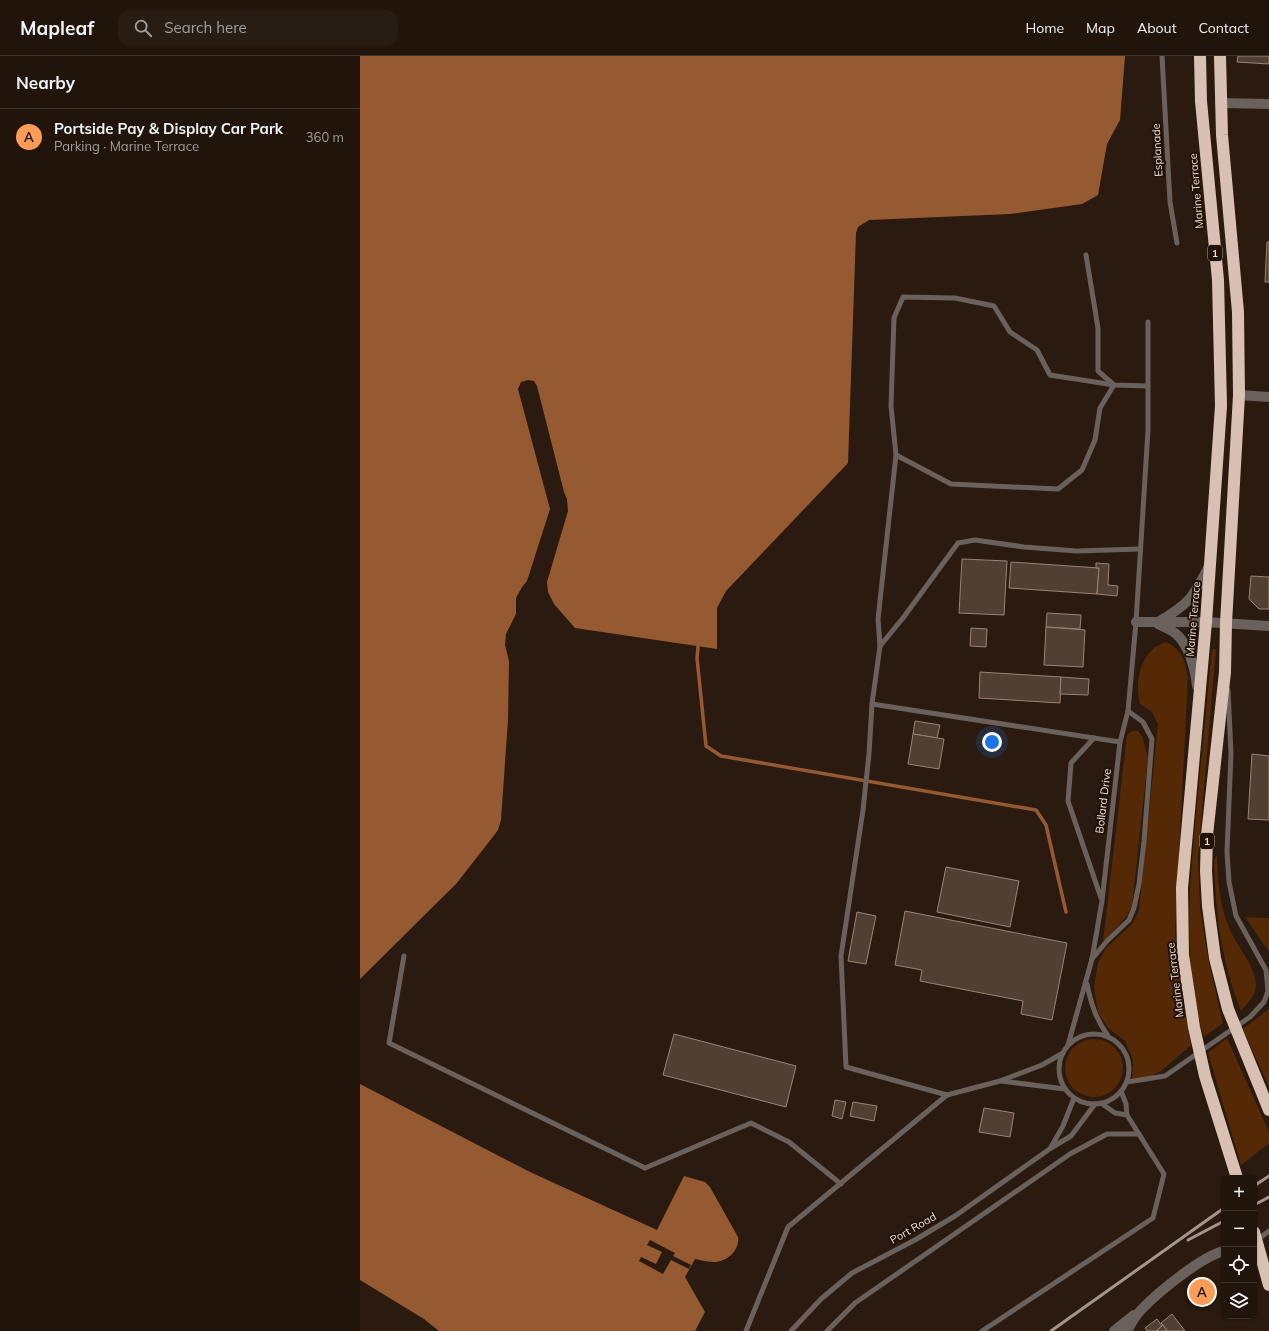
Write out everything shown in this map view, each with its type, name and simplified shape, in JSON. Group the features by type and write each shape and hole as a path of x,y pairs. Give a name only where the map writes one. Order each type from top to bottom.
{"highway":[{"name":"Marine Terrace","path":"1200,56 1201,101 1218,280 1221,406 1206,622 1182,888 1183,955 1194,1027 1205,1076 1236,1175"},
{"name":"1","path":"1220,56 1220,103 1238,312 1240,396 1226,623 1225,672 1207,835 1206,871 1208,906 1215,958 1228,1009 1269,1110"},
{"path":"1257,1242 1269,1284"}],"street":[{"path":"1220,103 1269,104"},
{"path":"1240,396 1269,397"},
{"path":"1156,623 1174,612 1192,598 1210,565"},
{"path":"1136,622 1206,622 1269,626"},
{"path":"1156,623 1175,633 1185,645 1196,674 1199,702"},
{"path":"1114,1331 1201,1262 1221,1251"},
{"path":"1127,1331 1136,1316 1148,1304"}],"lane":[{"name":"Esplanade","path":"1162,56 1170,202 1177,243"},
{"path":"1086,255 1098,328 1098,372 1114,385"},
{"path":"947,1095 846,1067 841,956 869,754 872,704 880,646 878,620 896,455 891,406 894,318 903,297 955,298 994,306 1010,332 1037,350 1050,375 1114,385 1148,386"},
{"name":"Bollard Drive","path":"1068,1045 1092,959 1102,901 1120,742 1128,711 1136,622 1148,430 1148,322"},
{"path":"896,455 951,484 1058,489 1082,470 1094,440 1100,408 1114,385"},
{"path":"880,646 903,618 958,543 975,540 1024,547 1077,551 1140,549"},
{"path":"1127,1082 1165,1076 1250,1018 1264,1002 1268,992 1266,970 1236,916 1229,882 1227,846 1231,753 1230,715 1225,672"},
{"path":"872,704 1120,742"},
{"path":"1092,959 1107,941 1129,920 1139,884 1152,739 1143,722 1128,711"},
{"path":"1094,738 1071,763 1068,801 1102,901"},
{"path":"404,956 390,1043 645,1168 750,1123 789,1142 841,1184"},
{"name":"Bollard Drive","path":"1086,983 1091,1005 1099,1023 1108,1036"},
{"path":"1098,1104 1112,1099 1121,1091 1127,1082 1129,1072 1128,1061 1124,1050 1117,1042 1108,1036 1085,1034 1068,1045 1063,1053 1059,1072 1065,1089 1074,1098 1084,1102 1098,1104 1115,1113 1127,1114"},
{"path":"746,1331 788,1227 947,1095 1000,1081 1042,1065 1063,1053"},
{"path":"1000,1081 1065,1089"},
{"path":"982,1331 1152,1218 1164,1174 1127,1114 1126,1104 1121,1091"},
{"name":"Port Road","path":"1050,1148 1063,1126 1074,1098"},
{"name":"Port Road","path":"791,1331 821,1299 852,1273 916,1240 955,1216 1050,1148 1071,1136 1098,1104"},
{"path":"827,1331 855,1304 1070,1154 1107,1134 1140,1134"},
{"path":"1257,1240 1269,1231"}],"shaded area":[{"path":"360,56 1125,56 1120,120 1107,144 1098,195 1082,204 1010,214 869,220 858,227 856,233 848,463 726,591 717,608 717,649 575,628 554,604 548,592 547,582 568,511 567,499 537,386 534,381 528,380 521,382 518,389 550,509 527,581 516,598 516,614 506,634 505,645 509,661 508,720 501,820 498,830 456,884 360,979"},
{"path":"1167,642 1182,656 1188,677 1175,932 1181,990 1191,1045 1160,1072 1132,1084 1133,1060 1125,1041 1108,1028 1098,1012 1094,987 1098,963 1106,948 1133,923 1139,910 1158,724 1152,712 1140,704 1138,685 1139,676 1145,658 1158,645"},
{"path":"1212,649 1216,649 1198,858 1200,908 1209,963 1223,1023 1204,1037 1192,980 1189,921 1194,832"},
{"path":"1132,731 1138,731 1142,736 1148,758 1132,906 1126,917 1103,942 1127,735"},
{"path":"1217,855 1223,911 1233,937 1253,970 1255,978 1256,989 1251,999 1241,1011 1224,956 1218,919 1214,861"},
{"path":"1245,917 1269,918 1269,952"},
{"path":"1269,1009 1269,1087 1243,1029"},
{"path":"1227,1038 1269,1132 1269,1143 1241,1165 1208,1053"},
{"path":"1088,1039 1100,1039 1115,1047 1123,1062 1123,1074 1115,1089 1100,1097 1088,1097 1073,1089 1065,1074 1065,1062 1073,1047"},
{"path":"360,1084 530,1172 657,1230 684,1176 705,1182 710,1187 738,1237 738,1242 735,1251 724,1260 714,1262 695,1259 685,1277 705,1312 695,1331 360,1331"}],"pier":[{"path":"650,1240 675,1253 673,1256 691,1265 689,1269 671,1260 663,1274 639,1261 641,1257 656,1264 662,1252 647,1245"},
{"path":"360,1280 424,1319 439,1331 360,1331"}],"building":[{"path":"1238,56 1269,56 1269,64 1237,62"},
{"path":"1267,242 1269,242 1269,282 1265,282"},
{"path":"962,559 1007,561 1004,615 959,613"},
{"path":"1011,562 1099,568 1097,594 1009,588"},
{"path":"1096,563 1109,564 1108,585 1118,586 1117,596 1097,594 1099,568 1096,568"},
{"path":"1251,576 1269,577 1269,609 1259,609 1249,599"},
{"path":"1047,613 1081,615 1080,629 1046,627"},
{"path":"1046,627 1085,630 1083,667 1044,665"},
{"path":"971,628 987,629 986,647 970,646"},
{"path":"980,672 1061,677 1060,703 979,698"},
{"path":"1061,677 1089,679 1088,695 1060,694"},
{"path":"915,721 940,725 937,738 913,734"},
{"path":"913,734 944,739 939,769 908,764"},
{"path":"1252,754 1269,756 1269,820 1248,819"},
{"path":"946,867 1019,881 1010,927 937,912"},
{"path":"905,911 1067,943 1052,1020 1021,1014 1023,1001 920,981 922,970 895,965"},
{"path":"857,912 876,916 866,964 848,961"},
{"path":"674,1034 796,1066 786,1107 663,1075"},
{"path":"835,1100 846,1102 842,1119 832,1116"},
{"path":"853,1102 877,1106 874,1121 850,1116"},
{"path":"984,1108 1014,1113 1010,1137 979,1132"},
{"path":"1172,1314 1185,1331 1168,1331 1161,1323"},
{"path":"1157,1319 1162,1326 1156,1331 1147,1331 1145,1328"},
{"path":"1163,1325 1167,1331 1156,1331 1162,1326"}],"waterway":[{"path":"698,647 697,658 706,746 721,756 1036,810 1046,825 1066,912"}],"railway":[{"path":"1257,1184 1269,1176"},
{"path":"1257,1203 1269,1197"},
{"path":"1051,1331 1221,1210"},
{"path":"1188,1240 1221,1223"}],"place":[{"name":"Portside Pay & Display Car Park","path":"1202,1292"}]}
